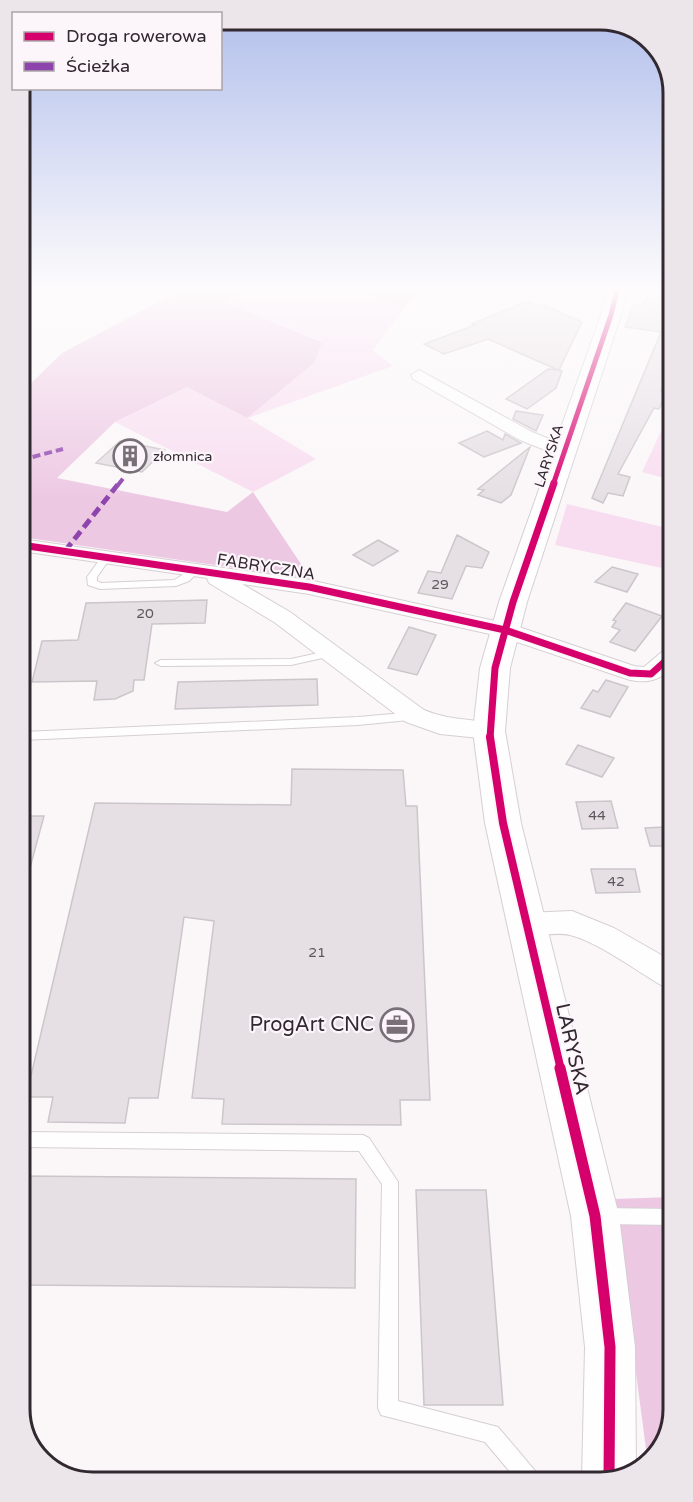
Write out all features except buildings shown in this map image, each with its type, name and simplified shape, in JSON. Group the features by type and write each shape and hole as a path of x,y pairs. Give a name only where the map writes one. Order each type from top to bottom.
{"street":[{"name":"LARYSKA","path":"596,360 505,630 495,668 489,731 502,823 595,1216 610,1347 609,1471"},
{"name":"LARYSKA","path":"419,375 526,436 566,452"},
{"name":"FABRYCZNA","path":"30,546 309,587 505,630"},
{"path":"200,570 282,616 415,716 440,726 489,731"},
{"path":"282,616 309,587"},
{"path":"505,630 647,677 654,674 663,664"},
{"path":"525,925 572,923 603,936 663,971"}],"lane":[{"path":"106,556 92,578 92,583 100,586 176,583 200,570"},
{"path":"160,663 291,662 332,653"},
{"path":"30,736 358,722 415,716"},
{"path":"30,1138 363,1143 390,1182 388,1408 491,1434 523,1472"},
{"path":"595,1216 663,1217"}],"shaded area":[{"path":"55,360 316,360 247,418 187,387 115,422 57,478 227,512 253,492 311,579 30,538 30,384"},
{"path":"303,360 386,360 393,366 248,418 316,459 253,492 115,422 187,387 247,418"},
{"path":"661,431 663,431 663,478 642,472"},
{"path":"567,504 663,527 663,568 555,545"},
{"path":"663,1197 663,1409 660,1429 646,1451 646,1449 613,1199"}],"marked path":[{"path":"30,458 63,449"},
{"path":"65,551 125,476"}],"cycle path":[{"path":"596,360 513,602 495,668 489,731 503,823 595,1216 610,1347 609,1471"},
{"path":"30,546 309,587 505,630 639,675 651,674 663,663"}],"place":[{"name":"złomnica","path":"130,456"},
{"name":"ProgArt CNC","path":"397,1025"}]}
